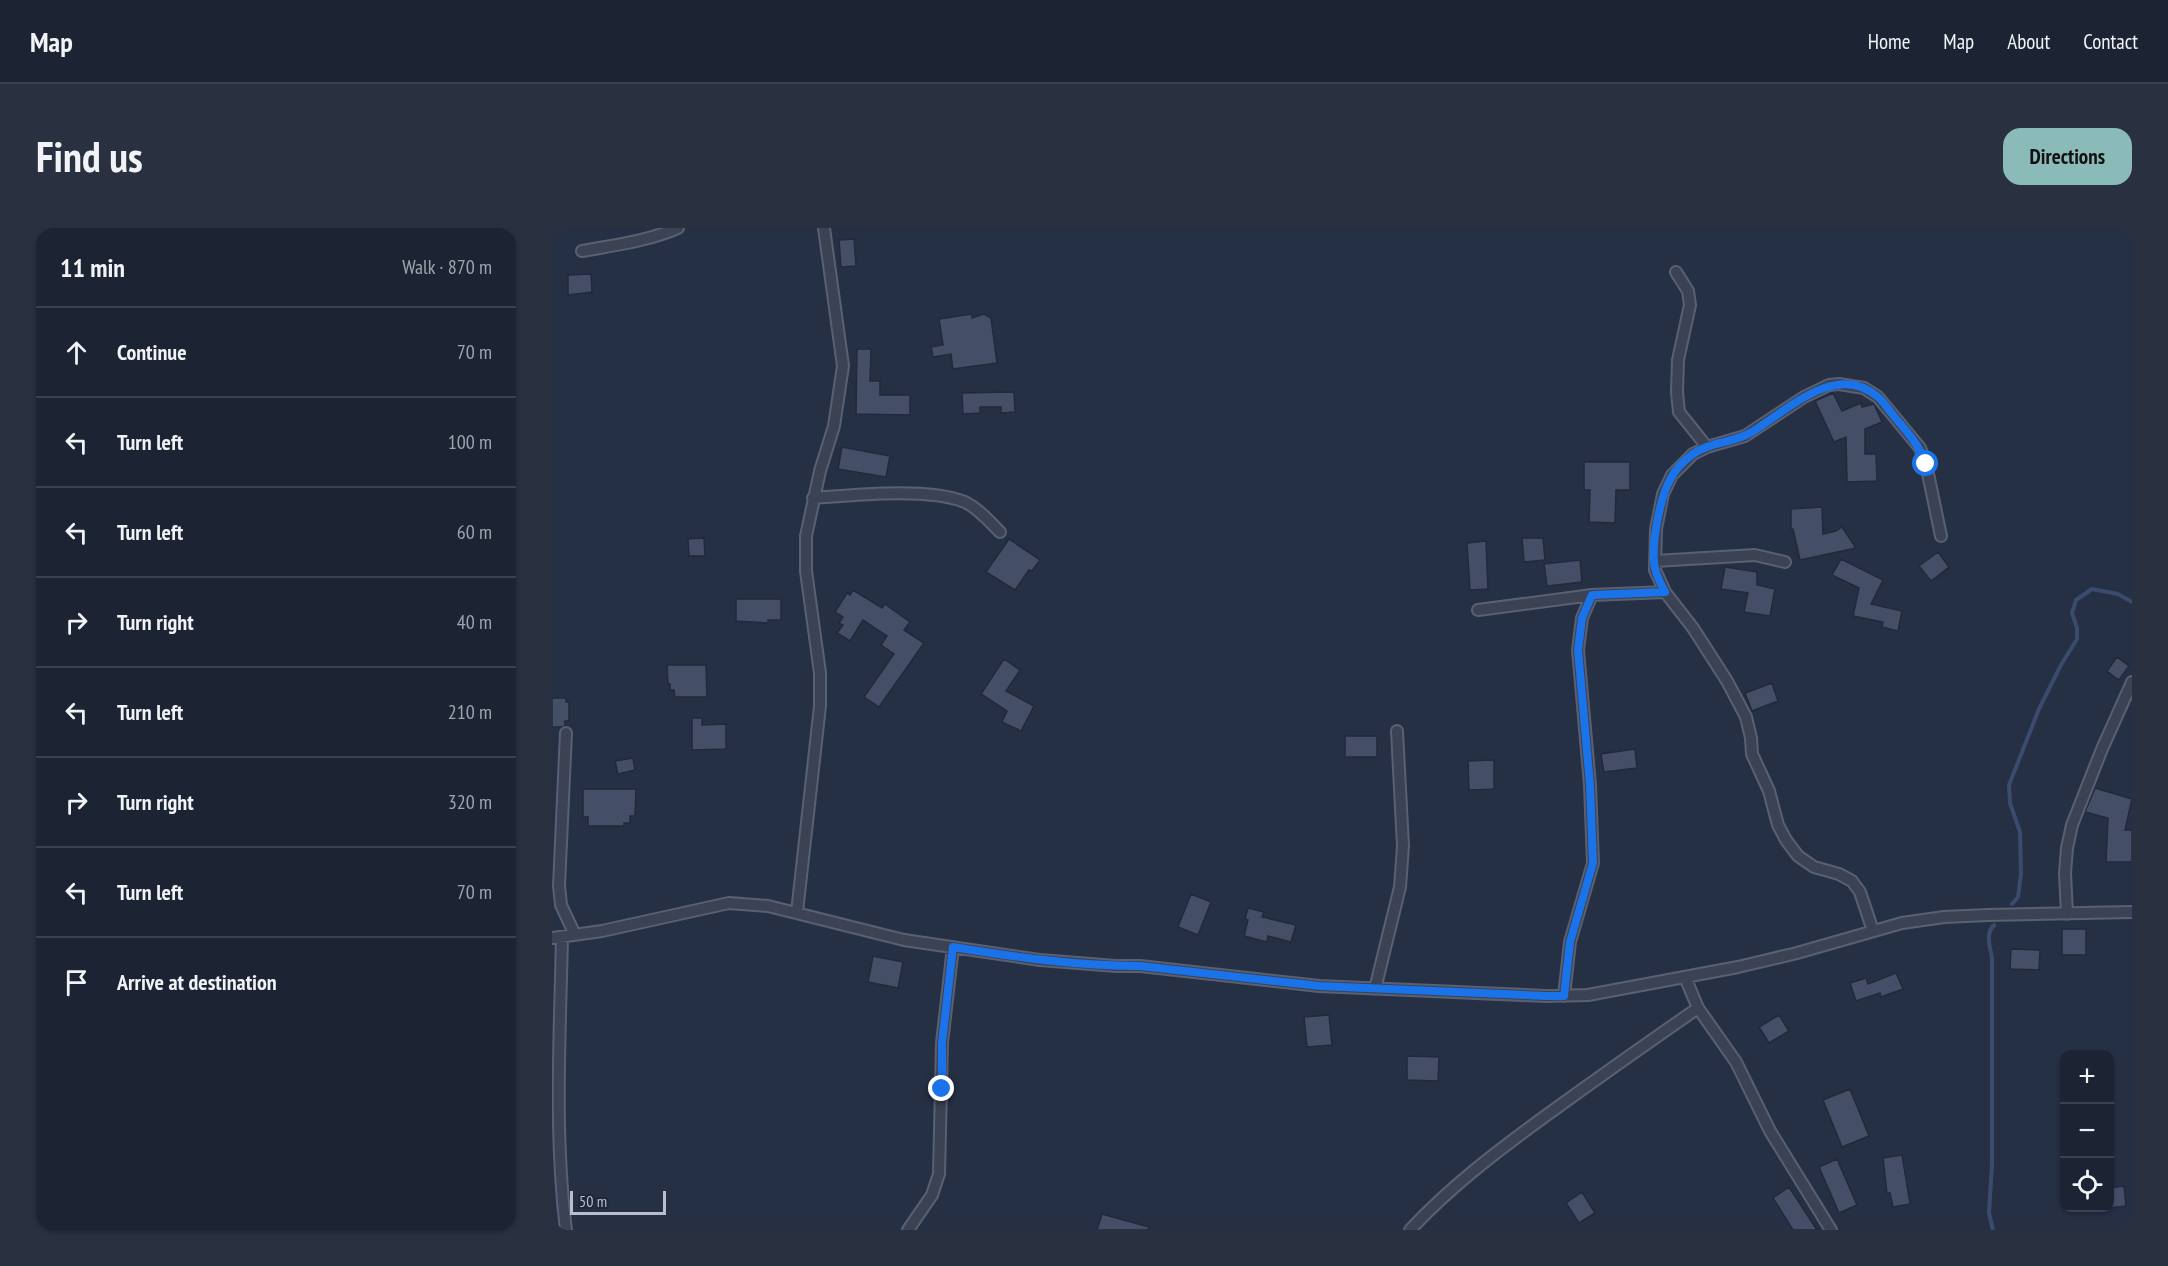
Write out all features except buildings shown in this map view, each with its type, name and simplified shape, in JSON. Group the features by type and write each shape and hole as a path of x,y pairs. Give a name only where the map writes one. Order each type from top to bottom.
{"street":[{"path":"582,251 634,242 678,228"},
{"path":"797,912 820,706 820,673 806,571 806,536 813,498 834,426 843,366 823,228"},
{"path":"1676,272 1688,291 1690,305 1678,360 1679,412 1707,447"},
{"path":"1873,931 1860,892 1852,881 1839,874 1814,867 1798,856 1786,840 1778,825 1769,791 1752,754 1746,717 1727,681 1693,628 1665,592 1655,570 1656,529 1663,494 1672,475 1694,454 1707,447 1745,436 1804,398 1829,385 1839,384 1864,388 1878,398 1920,448 1926,464 1941,536"},
{"path":"813,498 867,494 947,497 981,512 1000,532"},
{"path":"1655,561 1755,555 1785,562"},
{"path":"1478,610 1592,595 1665,592"},
{"path":"1564,996 1570,942 1593,863 1590,785 1578,650 1582,618 1592,595"},
{"path":"2067,914 2065,873 2072,825 2132,682"},
{"path":"1375,989 1400,887 1403,846 1397,731"},
{"path":"566,733 559,886 561,905 575,935"},
{"path":"566,1230 558,1123 557,938 625,927 729,903 768,906 797,912 904,940 1040,960 1140,966 1320,986 1546,996 1588,994 1685,977 1797,953 1902,923 1944,917 2132,912"},
{"path":"908,1230 932,1195 939,1174 942,1043 953,947"},
{"path":"1685,977 1698,1008 1736,1062 1770,1131 1831,1230"},
{"path":"1410,1230 1436,1202 1484,1161 1698,1008"}],"waterway":[{"path":"2012,904 2018,897 2021,874 2020,832 2010,803 2009,785 2039,709 2077,639 2077,628 2072,613 2076,600 2092,589 2118,594 2132,602"},
{"path":"1993,1230 1989,1213 1992,1164 1992,958 1989,936 1994,925"}],"route":[{"path":"942,1089 942,1043 953,947 1040,960 1140,966 1320,986 1564,996 1570,942 1593,863 1590,785 1578,650 1582,618 1592,595 1665,592 1655,570 1654,555 1656,529 1663,494 1672,475 1694,454 1707,447 1745,436 1804,398 1829,385 1839,384 1864,388 1878,398 1920,448 1926,464"}]}
